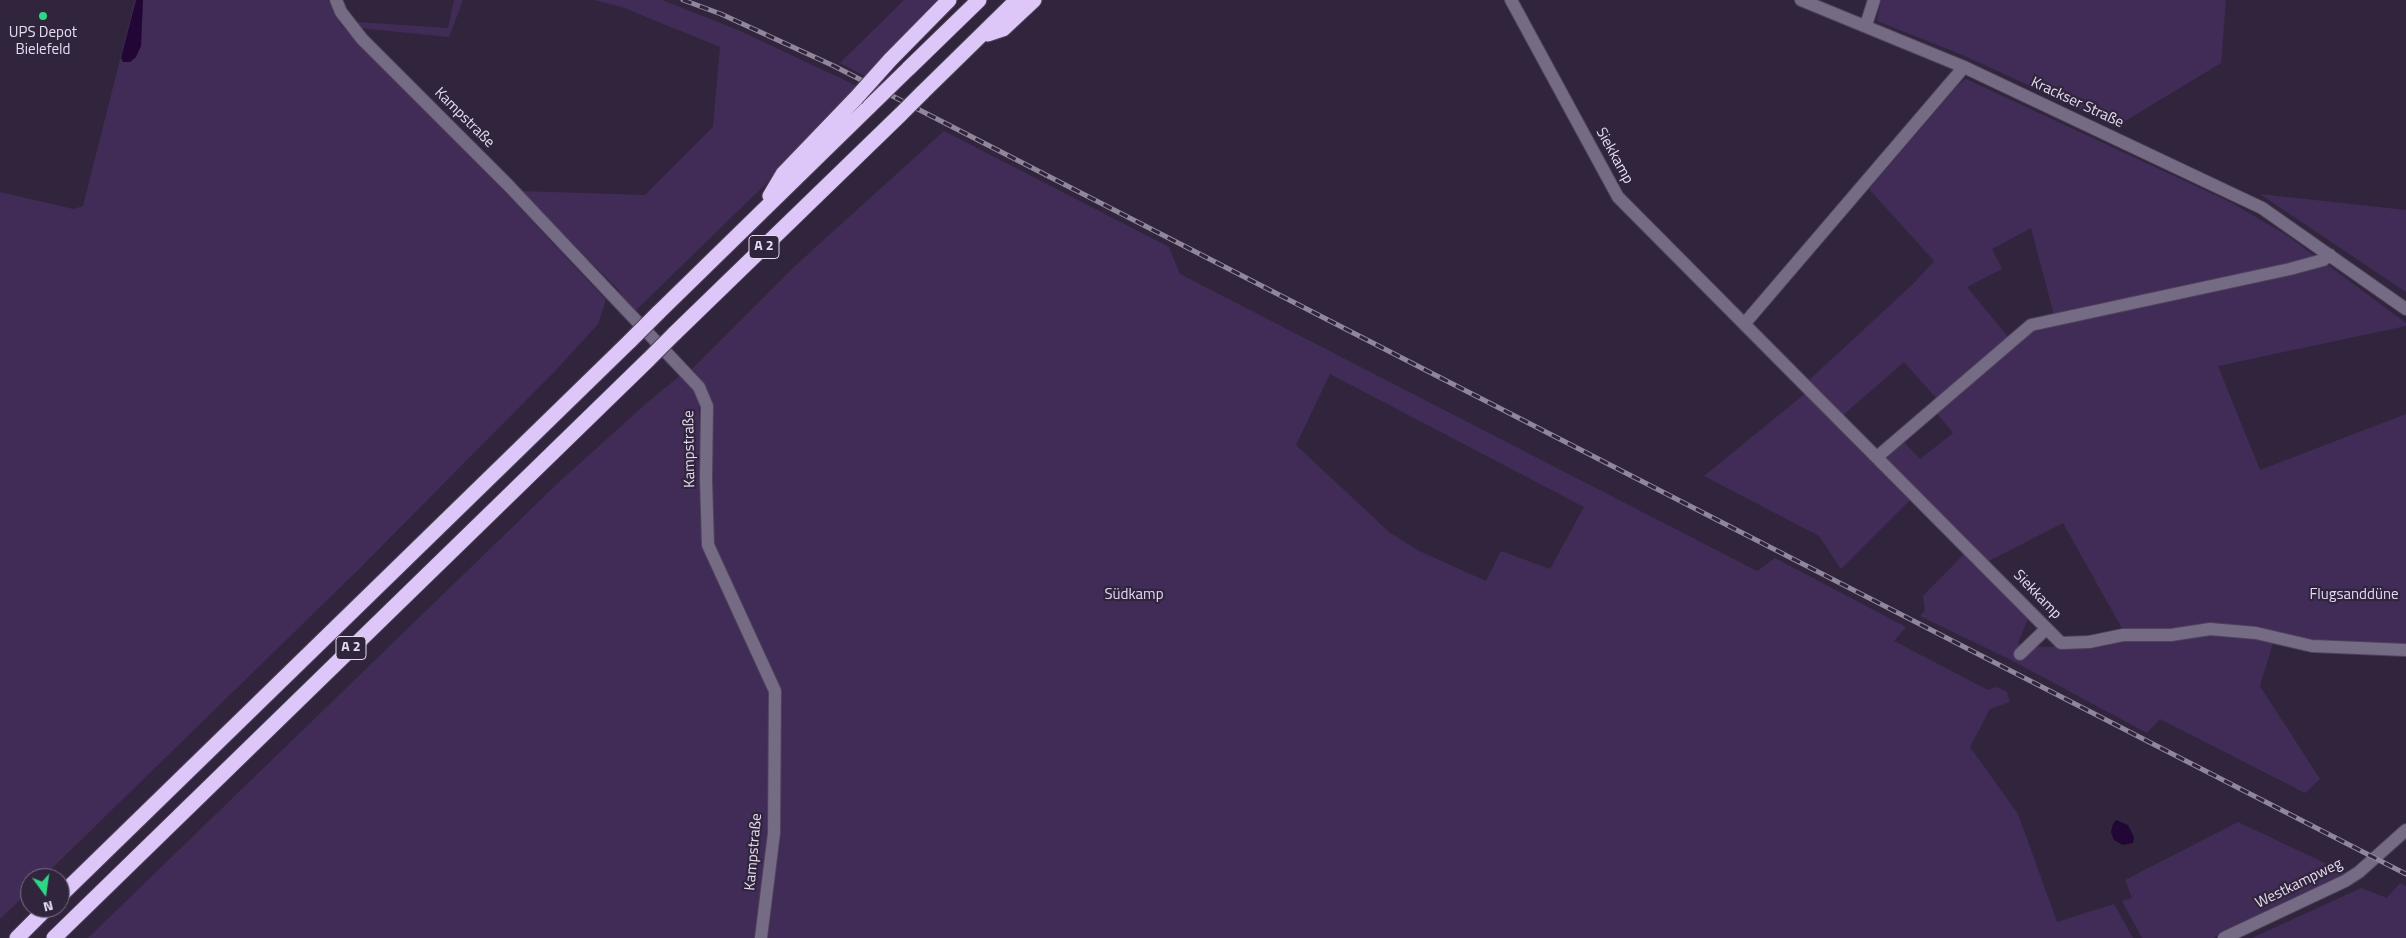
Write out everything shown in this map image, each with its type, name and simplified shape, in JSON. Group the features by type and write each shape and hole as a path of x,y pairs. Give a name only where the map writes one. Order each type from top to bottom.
{"highway":[{"path":"760,213 783,174 949,0"},
{"name":"A 2","path":"70,886 979,0"},
{"name":"A 2","path":"54,938 1017,0"},
{"path":"980,37 1003,29 1034,0"},
{"path":"16,938 37,918"}],"street":[{"name":"Kampstraße","path":"336,0 341,12 362,39 508,185 699,387 707,406 706,479 708,544 774,691 774,833 761,938"},
{"name":"Siekkamp","path":"1511,0 1618,197 1745,322 2046,629 2062,643 2090,642 2123,635 2171,635 2210,629 2256,633 2312,646 2406,650"},
{"name":"Krackser Straße","path":"1801,0 1866,25 1964,67 2262,208 2406,309"},
{"path":"1866,25 1874,0"},
{"path":"1745,322 1964,67"},
{"path":"1877,457 2031,325 2290,269 2324,260 2330,255"},
{"path":"2020,654 2046,629"},
{"name":"Westkampweg","path":"2224,938 2345,881 2360,872 2406,830"}],"green space":[{"path":"135,0 328,0 342,26 502,189 606,300 598,324 557,369 358,570 52,868 20,868 20,900 0,919 0,192 73,209 83,206"},
{"path":"454,0 463,0 449,37 360,28 356,22 448,28"},
{"path":"594,0 662,0 738,30 857,86 809,142 634,312 618,289 520,191 645,195 713,127 720,47 622,7"},
{"path":"904,0 937,0 865,76 840,63"},
{"path":"1881,0 2226,0 2221,63 2117,126 1965,56 1877,21"},
{"path":"1966,79 2232,203 2288,236 2317,258 2054,315 2031,228 1992,249 2002,269 1967,287 2009,338 1937,399 1904,362 1842,416 1808,381 1913,284 1934,261 1869,189 1957,86"},
{"name":"Südkamp","path":"944,131 1169,247 1180,274 1757,571 1775,558 1906,627 1894,641 1988,690 1997,687 2007,692 2010,702 1990,709 1970,747 2018,814 2057,922 2114,904 2133,938 768,938 779,832 779,689 714,543 710,488 712,404 703,382 692,369 795,266","holes":["1330,374 1584,507 1550,569 1501,551 1486,581 1417,550 1389,532 1296,445"]},
{"path":"2260,194 2406,210 2406,292"},
{"name":"Flugsanddüne","path":"2325,263 2406,323 2406,326 2218,366 2260,470 2406,414 2406,655 2273,643 2260,686 2320,779 2305,793 2160,719 2147,733 2011,660 1920,616 1925,610 1923,596 1966,552 2029,616 2018,643 2026,646 2049,647 2093,645 2124,632 2063,523 1987,562 1882,457 1902,440 1920,459 1953,433 1935,411 2032,328"},
{"path":"681,375 692,387 699,404 704,544 770,691 769,828 756,938 88,938 558,483 649,401"},
{"path":"1807,392 1912,498 1841,569 1819,536 1704,476"},
{"path":"2238,822 2348,874 2213,938 2142,938 2122,901 2132,898 2125,880"},
{"path":"2400,883 2406,886 2406,938 2252,938 2361,888 2387,898"}],"shaded area":[{"path":"136,0 143,0 141,46 136,57 130,62 123,62 121,58"},
{"path":"2116,820 2128,825 2134,837 2133,843 2123,845 2114,840 2111,832"}],"railway":[{"path":"683,0 721,14 834,66 2406,874"}],"place":[{"name":"UPS Depot Bielefeld","path":"43,16"}]}
